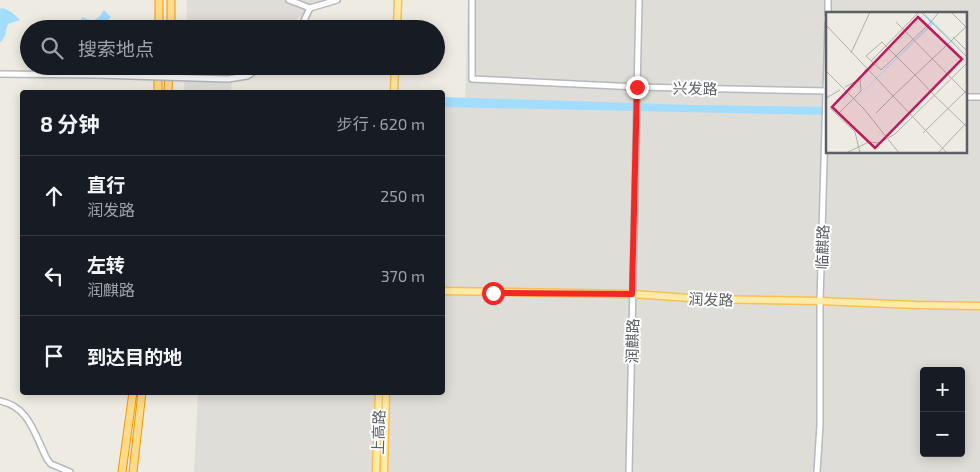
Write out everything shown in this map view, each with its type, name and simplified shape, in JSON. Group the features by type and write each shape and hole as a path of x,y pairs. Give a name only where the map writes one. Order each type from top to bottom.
{"highway":[{"path":"159,0 159,20"},
{"path":"170,20 171,0"},
{"path":"158,75 158,90"},
{"path":"168,90 169,75"},
{"path":"122,472 133,395"},
{"path":"133,472 142,395"}],"main road":[{"path":"397,20 398,0"},
{"path":"394,90 395,75"},
{"name":"润发路","path":"445,291 632,294 704,299 980,306"},
{"name":"上高路","path":"376,472 379,395"},
{"name":"上高路","path":"384,472 386,395"}],"street":[{"path":"289,0 310,8 337,0"},
{"name":"兴发路","path":"472,0 472,79 637,87 826,92"},
{"name":"润麒路","path":"629,472 639,0"},
{"path":"304,20 310,8"},
{"path":"0,74 20,74"},
{"path":"98,75 228,79 249,75"},
{"name":"临麒路","path":"817,472 820,426 820,301 826,122"},
{"path":"0,401 16,407 25,415 31,423 47,460 51,464 70,472"}],"shaded area":[{"path":"187,0 337,0 310,8 296,20 186,20"},
{"path":"468,0 980,0 980,472 194,472 198,395 445,395 445,100 465,99"},
{"path":"185,75 232,75 231,90 184,90"}],"water":[{"path":"1,8 14,14 20,20 8,24 4,37 0,42 0,10"},
{"path":"104,10 111,17 108,20 94,20"},
{"path":"445,97 691,105 826,107 826,115 445,107"}],"route":[{"path":"493,293 632,294 637,87"}]}
